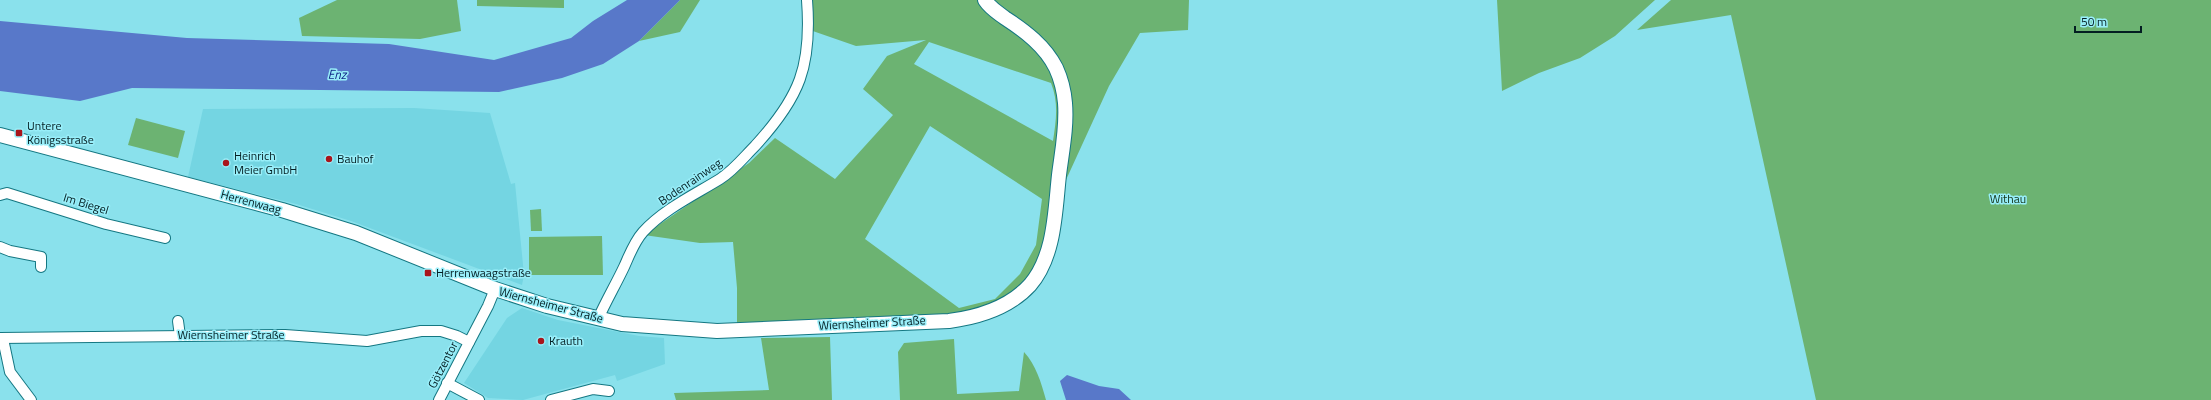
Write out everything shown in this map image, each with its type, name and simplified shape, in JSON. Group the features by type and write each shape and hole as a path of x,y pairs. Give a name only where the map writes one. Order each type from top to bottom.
{"main road":[{"name":"Wiernsheimer Straße","path":"495,289 547,306 622,324 717,331 949,321 971,318 993,310 1020,295 1031,284 1044,262 1052,233 1066,122 1064,89 1051,59 1030,36 991,8 985,0"},
{"name":"Herrenwaag","path":"0,135 282,210 356,233 495,289"}],"street":[{"name":"Bodenrainweg","path":"598,319 642,232 684,199 721,178 737,165 771,128 789,104 802,76 807,53 809,23 807,0"},
{"name":"Im Biegel","path":"0,195 7,193 106,224 165,238"},
{"path":"0,247 21,254 41,257 41,267"},
{"name":"Wiernsheimer Straße","path":"1,338 285,335 367,341 421,331 441,331 469,342 495,289"},
{"path":"178,320 180,336"},
{"path":"1,338 10,372 31,400"},
{"name":"Götzentor","path":"440,400 469,342"},
{"path":"448,384 479,400"},
{"path":"551,400 593,389 609,391"}],"shaded area":[{"path":"414,108 490,113 511,184 515,183 524,275 522,285 351,221 296,204 188,177 203,109"},
{"path":"522,308 558,320 639,336 664,338 665,364 617,381 615,375 523,400 488,398 464,383 507,318"}],"green space":[{"path":"337,0 457,0 461,31 420,39 302,36 299,18"},
{"path":"477,0 564,0 564,8 477,6"},
{"path":"680,0 700,0 680,32 639,41"},
{"path":"805,0 978,0 1047,61 1061,103 1046,242 1031,276 1009,297 963,314 737,325 737,288 733,242 700,243 644,235 749,163 775,138 835,179 893,115 863,89 887,56 926,40 856,46 807,29","holes":["929,42 1051,83 1054,90 1056,105 1053,141 914,64","930,126 1042,199 1036,245 1020,274 995,299 959,308 865,239"]},
{"path":"992,0 1189,0 1188,30 1140,33 1109,86 1060,193 1063,77"},
{"path":"1497,0 1655,0 1615,36 1580,58 1539,73 1502,91"},
{"name":"Withau","path":"1671,0 2211,0 2211,400 1816,400 1731,15 1637,30"},
{"path":"136,118 185,131 178,158 128,145"},
{"path":"541,209 542,231 531,231 530,210"},
{"path":"602,236 603,275 529,275 529,237"},
{"path":"830,337 832,400 676,400 674,393 769,390 761,338"},
{"path":"954,339 957,394 1019,391 1024,352 1035,368 1046,400 900,400 898,352 904,343"}],"water":[{"name":"Enz","path":"627,0 680,0 639,41 603,64 562,78 499,92 132,88 80,101 0,91 0,21 187,38 389,44 494,60 571,38 593,21"},
{"path":"1067,375 1099,386 1119,389 1131,400 1066,400 1060,381"}],"place":[{"name":"Untere Königsstraße","path":"19,133"},
{"name":"Bauhof","path":"329,159"},
{"name":"Heinrich Meier GmbH","path":"226,163"},
{"name":"Herrenwaagstraße","path":"428,273"},
{"name":"Krauth","path":"541,341"}]}
